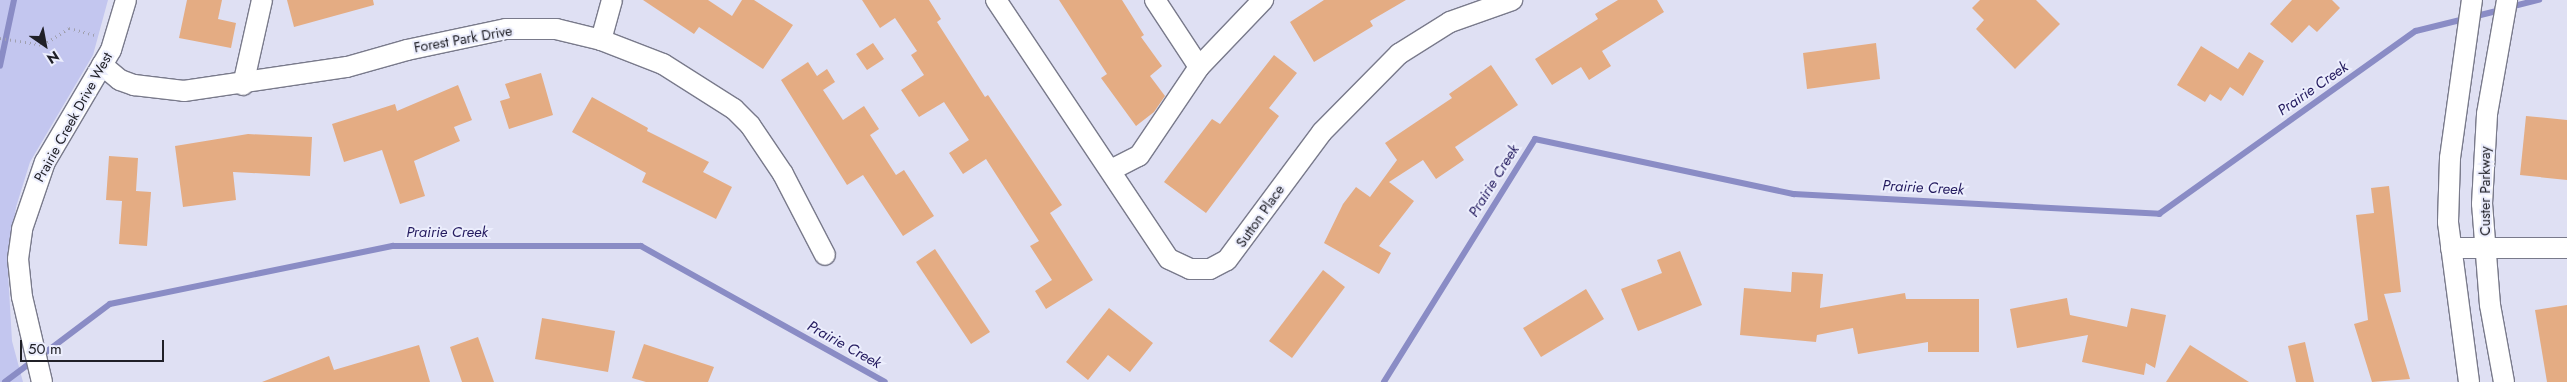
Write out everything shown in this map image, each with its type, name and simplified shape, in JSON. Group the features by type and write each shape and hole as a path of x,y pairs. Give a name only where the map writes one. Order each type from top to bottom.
{"street":[{"name":"Prairie Creek Drive West","path":"41,378 22,297 18,259 32,192 45,162 111,50 126,0"},
{"path":"243,84 262,0"},
{"path":"601,40 612,0"},
{"name":"Sutton Place","path":"996,0 1169,259 1190,269 1210,269 1227,260 1322,132 1399,54 1450,22 1512,0"},
{"path":"1155,0 1199,67"},
{"path":"1111,170 1139,156 1199,67 1263,0"},
{"path":"2469,382 2448,222 2450,158 2465,34 2472,0"},
{"name":"Custer Parkway","path":"2504,382 2490,305 2482,204 2484,159 2500,32 2507,0"},
{"name":"Forest Park Drive","path":"102,65 120,80 159,89 184,91 243,84 347,67 407,50 506,29 556,29 601,40 663,64 734,109 750,125 783,174 825,254"},
{"path":"2451,248 2567,248"}],"path":[{"path":"0,38 43,45 69,28 96,35"}],"shaded area":[{"path":"0,0 108,0 93,55 30,162 16,207 8,272 12,341 23,382 0,382"}],"building":[{"path":"187,0 222,0 218,19 236,23 231,48 179,38"},
{"path":"287,0 373,0 374,5 294,27"},
{"path":"643,0 708,0 732,16 742,0 754,0 793,25 763,69 699,27 694,34"},
{"path":"862,0 929,0 941,19 937,22 985,97 988,95 1062,205 1050,213 1093,280 1046,309 1035,291 1052,280 1030,246 1039,241 986,159 963,174 949,153 969,140 944,102 919,117 901,90 924,75 911,55 917,51 895,18 880,28"},
{"path":"1059,0 1122,0 1144,35 1141,37 1162,66 1150,76 1165,96 1154,112 1136,126 1101,78 1107,74"},
{"path":"1324,0 1406,0 1370,21 1373,26 1314,62 1290,22"},
{"path":"1618,0 1657,0 1664,12 1602,51 1611,66 1589,80 1581,67 1552,85 1535,59 1598,19 1595,14"},
{"path":"1980,0 2036,0 2060,24 2015,69 1976,29 1984,20 1972,8"},
{"path":"2292,0 2332,0 2340,8 2317,32 2309,25 2292,43 2270,24"},
{"path":"873,43 884,59 867,70 856,54"},
{"path":"1876,43 1880,79 1807,89 1803,53"},
{"path":"2201,46 2238,69 2249,52 2264,61 2243,96 2230,87 2221,101 2210,94 2205,102 2177,85"},
{"path":"1274,55 1297,73 1269,108 1279,116 1206,213 1164,182 1212,119 1220,124"},
{"path":"808,62 817,76 827,69 835,82 823,90 843,120 864,106 879,129 870,135 896,175 904,170 934,216 903,236 863,175 847,185 781,80"},
{"path":"1491,65 1518,105 1455,147 1464,160 1436,179 1423,160 1389,182 1414,201 1379,246 1391,253 1379,274 1324,243 1343,204 1356,187 1370,197 1397,160 1385,143 1452,98 1449,94"},
{"path":"541,73 553,115 509,129 500,101 510,98 505,84"},
{"path":"458,85 472,120 454,127 460,141 414,161 425,196 400,204 382,150 344,162 332,124 395,104 397,111"},
{"path":"592,97 648,128 647,131 709,162 703,172 732,187 716,219 642,182 646,173 572,132"},
{"path":"2526,116 2567,120 2567,180 2520,175"},
{"path":"248,134 312,137 310,176 233,172 236,200 183,207 175,146"},
{"path":"109,156 138,158 136,191 151,192 147,246 119,244 122,201 106,200"},
{"path":"2389,186 2401,292 2384,294 2410,379 2372,382 2354,324 2368,320 2356,215 2374,213 2371,188"},
{"path":"935,249 990,332 971,344 916,262"},
{"path":"1680,251 1702,305 1638,331 1621,289 1662,273 1657,260"},
{"path":"1323,270 1345,287 1292,358 1269,341"},
{"path":"1792,272 1823,274 1820,308 1905,293 1906,299 1979,299 1979,352 1928,352 1928,342 1858,354 1853,328 1817,335 1816,342 1740,335 1744,288 1791,292"},
{"path":"1586,289 1604,319 1541,357 1523,328"},
{"path":"2067,298 2070,315 2127,327 2131,308 2166,315 2155,368 2146,363 2144,375 2082,362 2088,335 2017,348 2010,309"},
{"path":"2567,305 2567,382 2547,382 2535,310"},
{"path":"1109,308 1153,343 1130,372 1108,355 1088,380 1066,362"},
{"path":"542,318 615,331 608,372 535,359"},
{"path":"478,337 494,382 462,382 450,347"},
{"path":"2305,342 2314,382 2296,382 2288,346"},
{"path":"644,344 714,367 708,382 646,382 632,378"},
{"path":"419,345 430,382 262,382 329,356 334,370"},
{"path":"2190,345 2249,382 2166,382"}],"waterway":[{"path":"0,66 14,0"},
{"name":"Prairie Creek","path":"2510,7 2539,0"},
{"name":"Prairie Creek","path":"1384,382 1535,139 1794,194 2159,214 2416,31 2501,10"},
{"name":"Prairie Creek","path":"41,356 110,304 393,246 641,246 885,382"},
{"name":"Prairie Creek","path":"5,382 33,361"}]}
